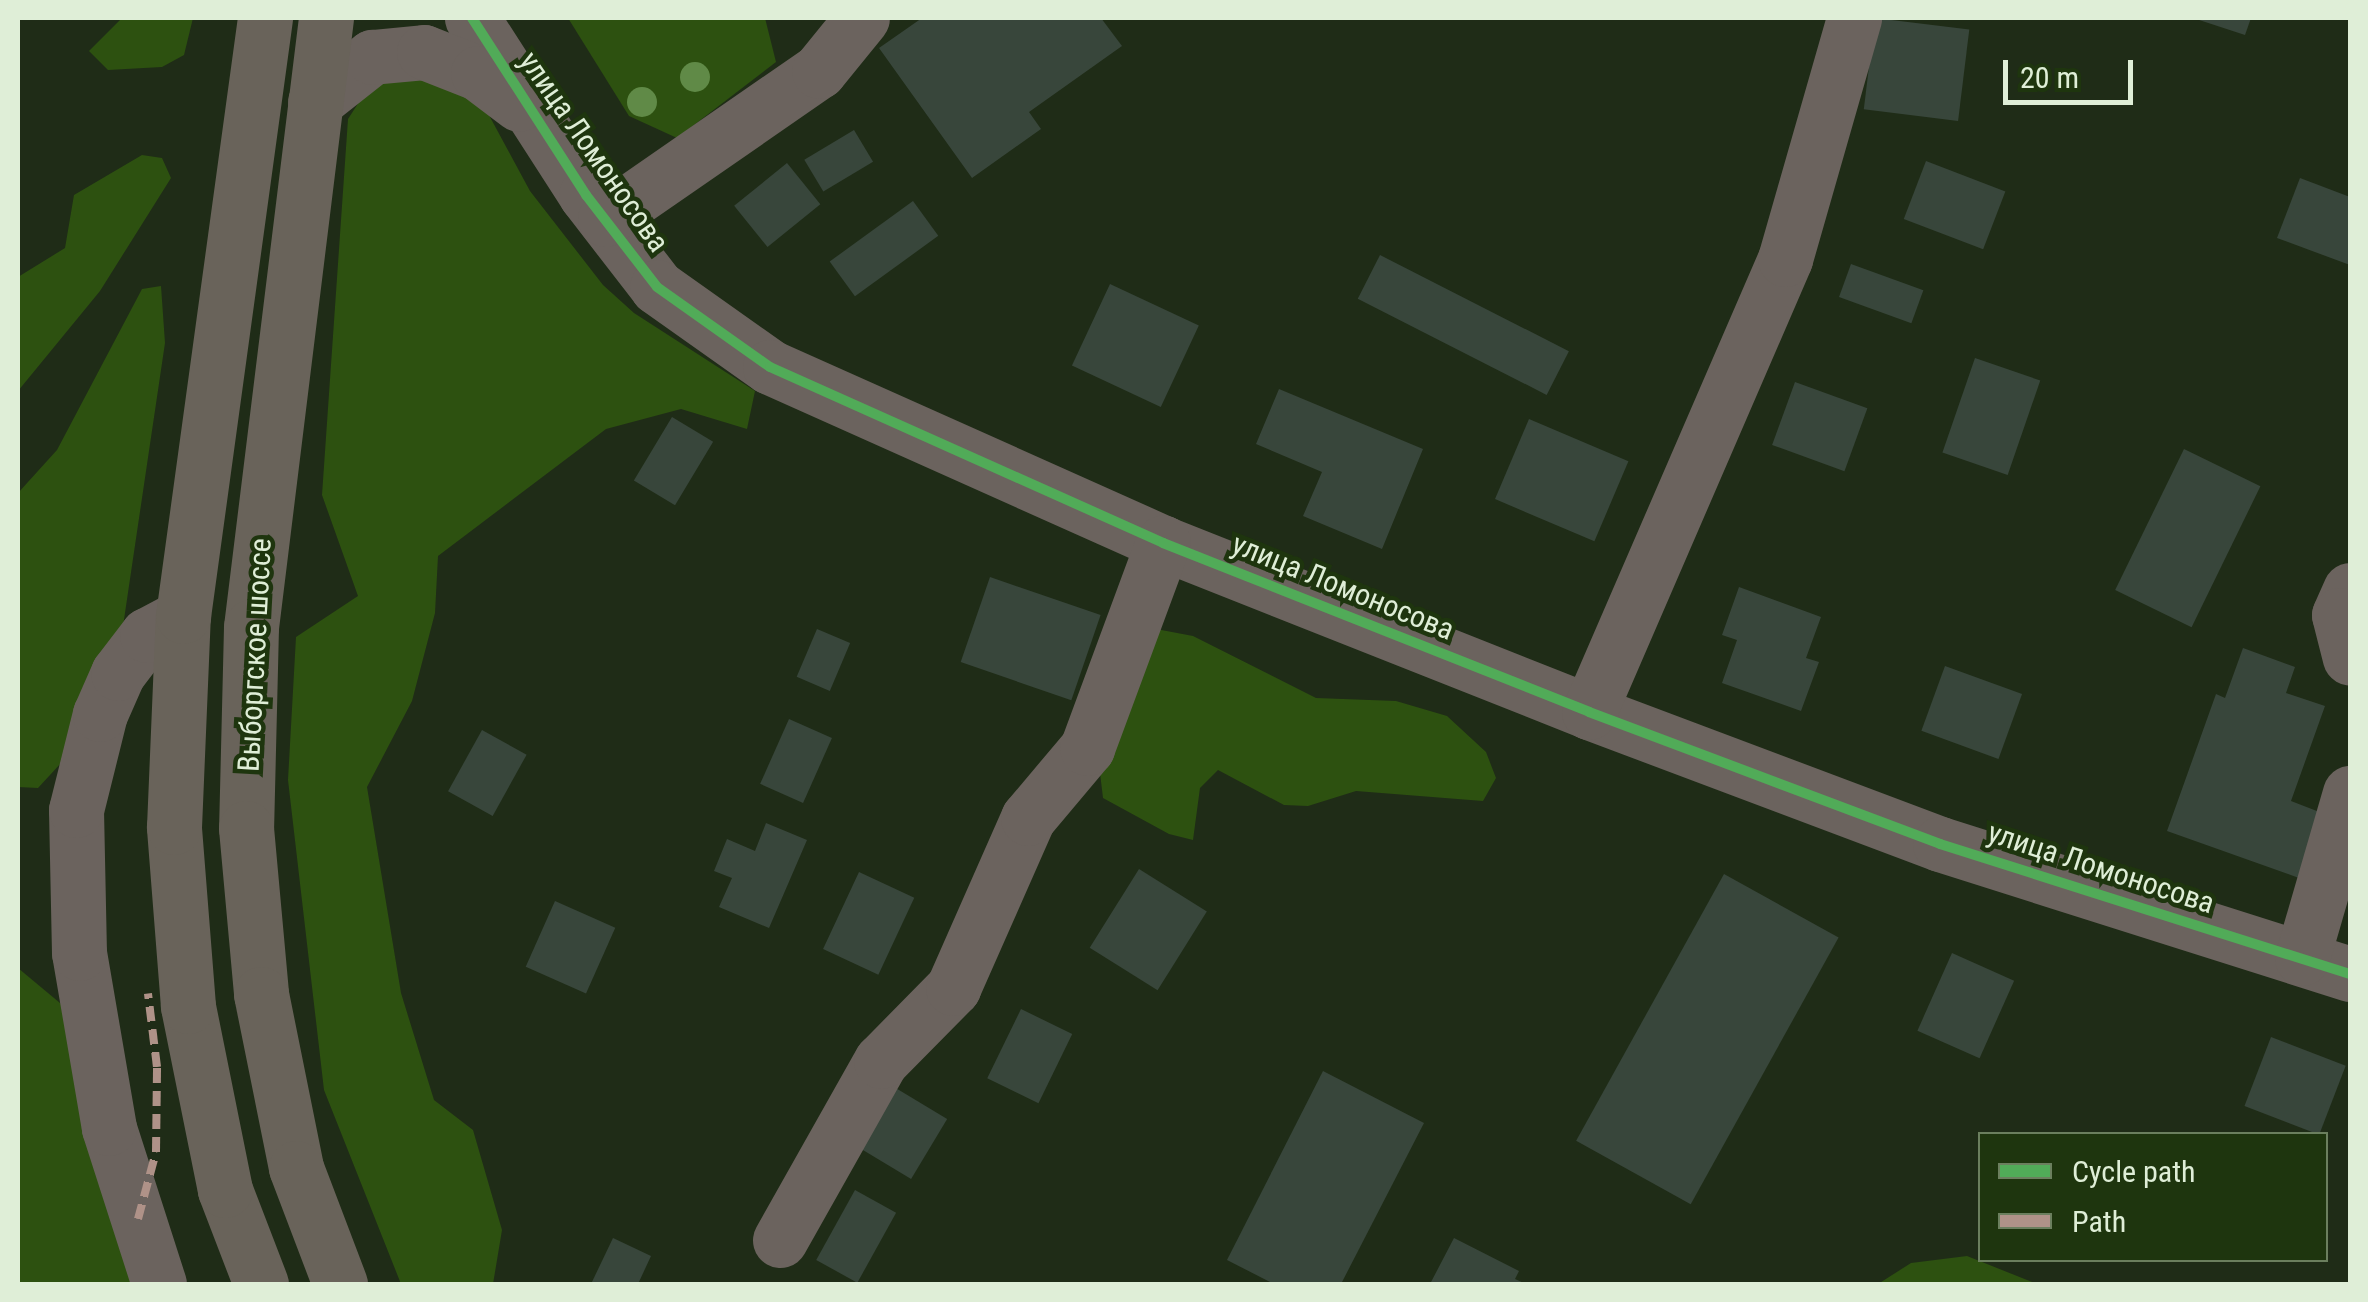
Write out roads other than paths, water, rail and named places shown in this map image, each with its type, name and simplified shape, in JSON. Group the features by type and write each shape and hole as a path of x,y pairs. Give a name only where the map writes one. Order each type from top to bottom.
{"main road":[{"path":"261,1284 225,1190 188,1006 174,827 183,616 265,18"},
{"name":"Выборгское шоссе","path":"326,18 252,628 246,828 261,994 292,1149 340,1284"}],"street":[{"name":"улица Ломоносова","path":"472,18 605,219 658,287 770,367 881,422 1164,543 1589,712 1940,844 2326,966"},
{"path":"605,219 819,71 862,18"},
{"path":"1589,712 1785,259 1854,18"},
{"name":"улица Ломоносова","path":"315,102 372,58 424,52 478,72 541,121"},
{"path":"780,1240 881,1061 952,988 1028,818 1088,748 1164,543"},
{"path":"2350,590 2339,614 2350,658"},
{"path":"159,1284 105,1108 78,953 76,810 100,714 118,674 147,635 183,616"},
{"path":"2326,966 2350,793"}]}
